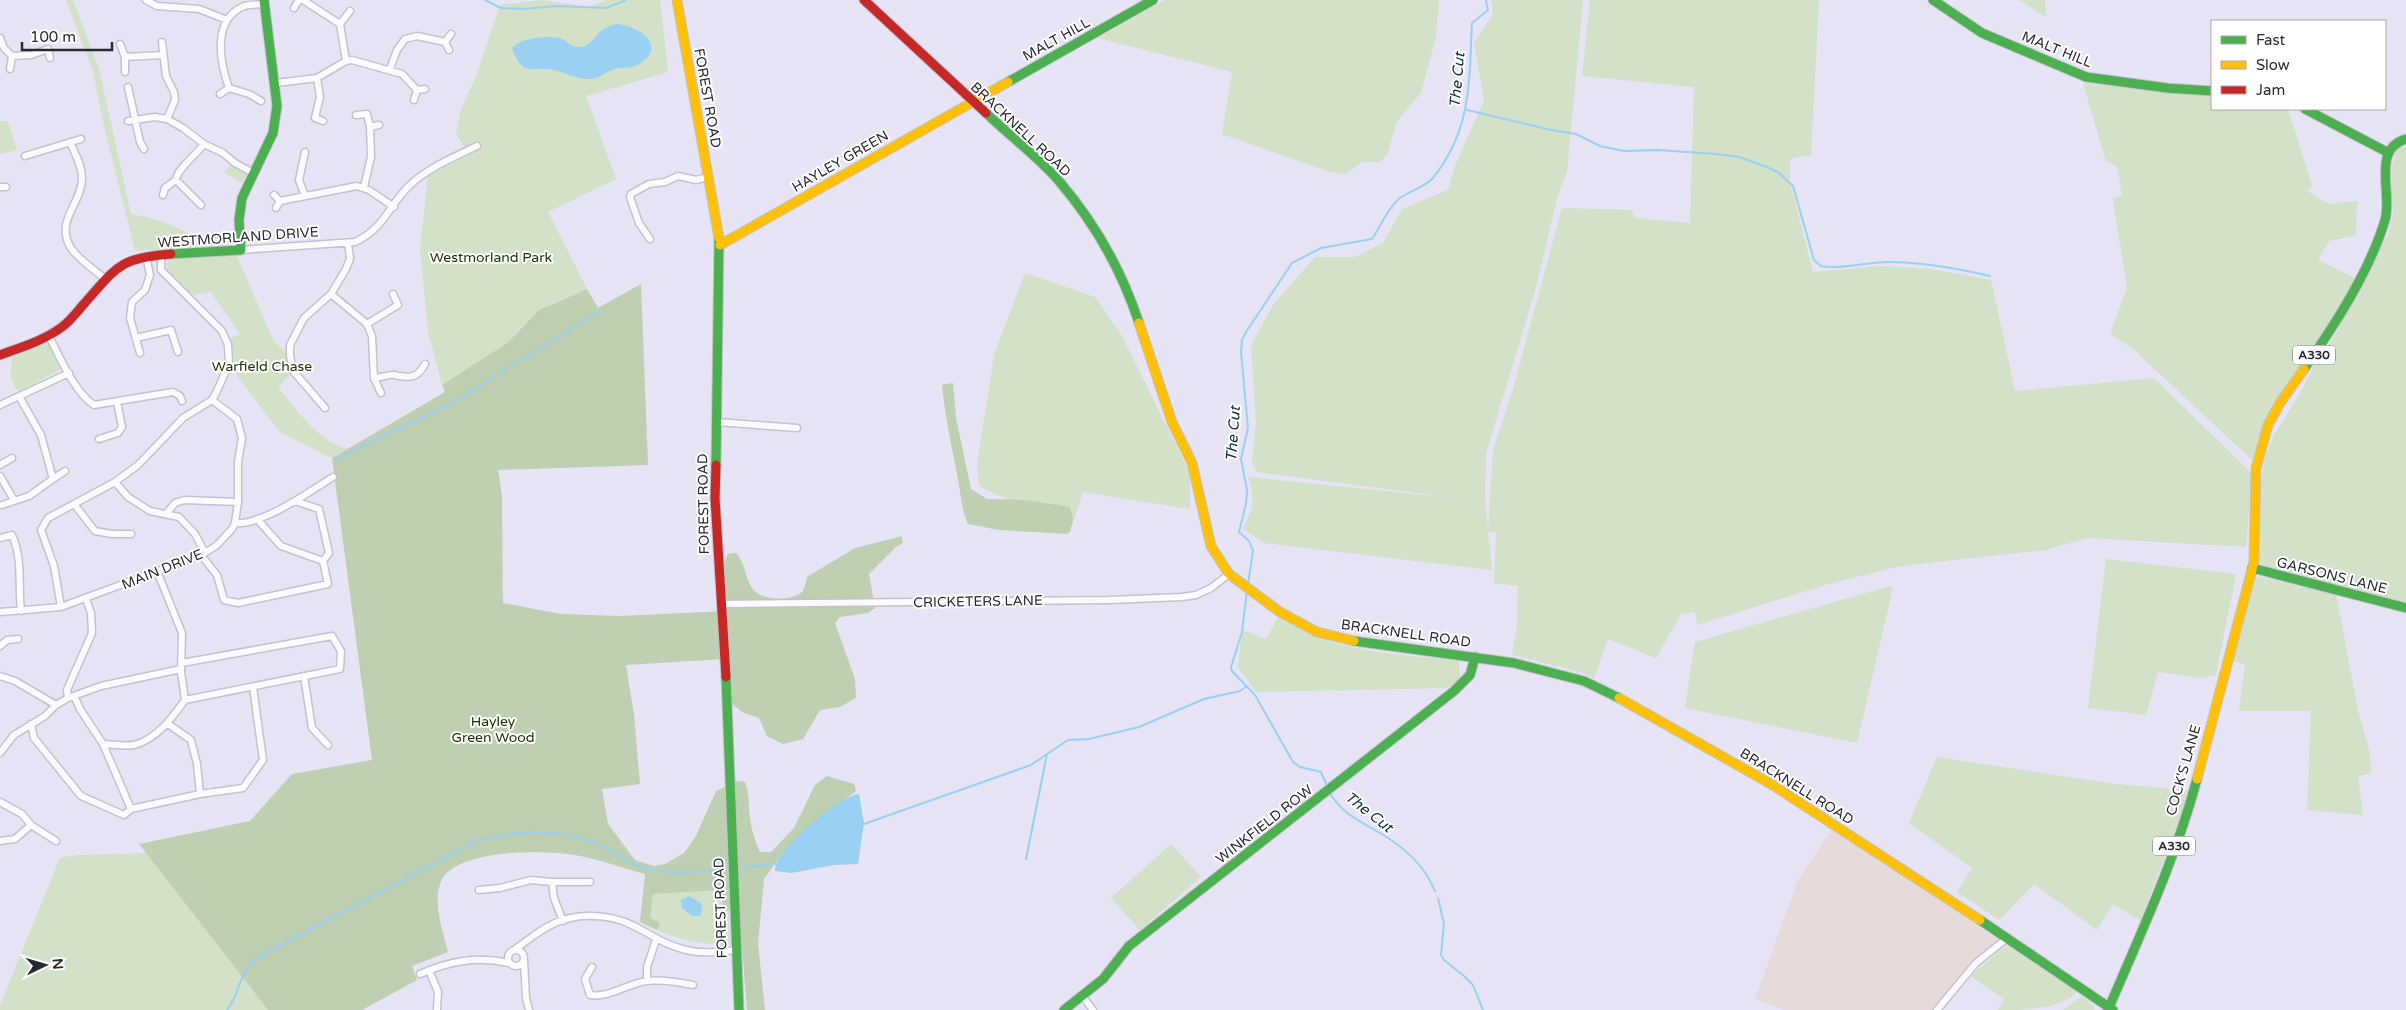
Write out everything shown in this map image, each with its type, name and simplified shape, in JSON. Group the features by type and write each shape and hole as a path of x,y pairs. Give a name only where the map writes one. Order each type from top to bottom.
{"main road":[{"name":"FOREST ROAD","path":"677,0 720,245 715,498 730,752 732,876 739,1010"},
{"name":"BRACKNELL ROAD","path":"864,0 1058,180 1098,234 1129,292 1172,422 1192,462 1211,546 1229,574 1280,612 1317,632 1357,642 1514,663 1584,681 1628,703 1771,784 1881,854 2110,1009"},
{"name":"MALT HILL","path":"973,102 1153,0"},
{"name":"MALT HILL","path":"1933,0 1982,33 2086,77 2168,88 2211,91"},
{"path":"241,250 240,210 246,188 273,133 277,106 276,83 265,2"},
{"name":"HAYLEY GREEN","path":"720,245 973,102"},
{"path":"2307,110 2388,152 2399,141 2406,139"},
{"name":"A330","path":"2253,565 2256,471 2260,448 2268,425 2280,403 2333,327 2360,278 2378,239 2385,220 2388,200 2385,160 2388,152"},
{"name":"WESTMORLAND DRIVE","path":"0,355 26,348 49,336 71,319 120,264 146,256 241,250"},
{"name":"GARSONS LANE","path":"2253,565 2406,608"},
{"name":"COCK'S LANE","path":"2110,1009 2148,917 2191,801 2253,565"},
{"name":"WINKFIELD ROW","path":"1064,1010 1083,997 1103,979 1129,946 1459,687 1473,669 1475,657"}],"street":[{"path":"146,0 157,6 199,10 227,20"},
{"path":"294,8 299,0"},
{"path":"303,0 340,24"},
{"path":"229,88 221,59 221,40 227,20 242,7 265,2"},
{"path":"346,61 340,24 350,11"},
{"path":"445,42 451,34"},
{"path":"390,69 397,50 405,39 417,36 445,42"},
{"path":"0,38 4,48 12,56 31,55 48,49 50,58"},
{"path":"162,42 166,76 174,92 175,100 167,119"},
{"path":"445,42 449,50"},
{"path":"120,44 125,57 125,72"},
{"path":"125,57 163,55"},
{"path":"10,68 12,56"},
{"path":"276,83 317,78 346,61 360,61 402,74 417,90"},
{"path":"317,78 320,97 314,122 323,121"},
{"path":"128,87 140,142 144,149"},
{"path":"220,94 229,88"},
{"path":"229,88 249,94 261,101"},
{"path":"417,90 426,89"},
{"path":"414,100 417,90"},
{"path":"356,115 367,114 370,127 372,157 364,187"},
{"path":"128,121 155,117 167,119 253,173"},
{"path":"370,127 379,124"},
{"path":"25,156 80,139"},
{"path":"70,142 81,167 82,180 79,192 67,217 65,231 72,249 105,280"},
{"path":"163,195 165,188 176,180 177,173 196,156 204,144"},
{"name":"WESTMORLAND DRIVE","path":"241,250 348,243 369,235 382,223 410,185 427,172 476,146"},
{"path":"305,152 299,180 305,196"},
{"path":"650,239 638,223 630,198 631,194 649,184 665,182 678,176 696,180 708,177"},
{"path":"176,180 201,205"},
{"path":"276,208 280,201 351,187 364,187 394,207"},
{"path":"274,195 280,201"},
{"path":"325,408 294,372 290,356 290,345 304,318 331,294 350,259 348,243"},
{"path":"140,353 130,318 132,302 145,290 150,275 146,256"},
{"path":"61,607 54,566 41,530 48,518 115,482 138,465 189,414 212,400 229,364 228,345 222,331 161,270 161,256"},
{"path":"331,294 367,324 372,336 374,378 382,393"},
{"path":"367,324 401,305 393,294"},
{"path":"124,300 132,302"},
{"path":"136,338 171,330 178,352"},
{"path":"49,336 69,374 84,395 94,405 173,392 180,396 182,401"},
{"path":"374,378 393,374 410,378 420,373 425,364"},
{"path":"0,405 20,398 69,374"},
{"path":"20,398 41,436 53,480"},
{"path":"212,400 237,419 242,438 238,462 238,502 235,523 243,524 257,519 295,501 333,477"},
{"path":"99,439 118,433 122,427 117,402"},
{"path":"717,422 797,428"},
{"path":"0,465 12,458"},
{"path":"2,504 29,496 65,471"},
{"path":"0,476 14,500"},
{"path":"115,482 128,497 150,511 179,517 195,534 203,554 217,575 224,600 238,603 328,584 323,561 329,553 319,509 295,501"},
{"path":"166,514 175,503 184,500 238,502"},
{"path":"74,504 96,531 112,534 131,534"},
{"path":"257,519 281,546 323,561"},
{"name":"MAIN DRIVE","path":"0,612 61,607 86,599 203,554 216,546 235,523"},
{"path":"0,538 12,535 16,544 19,560 21,611"},
{"path":"103,744 133,745 168,724 185,700 181,666 182,634 157,571"},
{"name":"CRICKETERS LANE","path":"721,604 1114,600 1182,597 1196,595 1211,588 1229,574"},
{"path":"86,599 91,613 92,633 67,690 103,744 131,809"},
{"path":"0,753 14,735 45,716 56,705 71,697 101,686 181,666 332,636 341,651 340,669 185,700"},
{"path":"0,646 7,640 18,639"},
{"path":"0,676 15,681 56,705"},
{"path":"304,676 312,728 328,745"},
{"path":"31,724 34,738 81,796 124,815 131,809 200,794 243,788 263,760 253,687"},
{"path":"168,724 191,740 198,764 200,794"},
{"path":"0,802 22,814 31,825 56,841"},
{"path":"0,841 15,839 31,825"},
{"path":"479,890 500,888 531,880 590,882"},
{"path":"552,882 554,898 562,921"},
{"path":"420,974 443,964 464,959 490,959 508,955 550,925 581,916 608,917 635,926 656,940 686,950 706,953 735,950"},
{"path":"490,959 518,966 524,958 532,938"},
{"path":"1937,1010 1976,963 2006,939"},
{"path":"647,981 647,967 656,940"},
{"path":"514,950 520,950 524,958 524,980 529,1010"},
{"path":"508,955 510,964 518,970 524,980"},
{"path":"592,967 586,979 590,995 608,994 647,981 693,985"},
{"path":"429,970 438,992 437,1010"},
{"path":"1083,997 1094,1010"}],"shaded area":[{"path":"1831,830 1910,878 1997,939 1932,1010 1784,1010 1755,999 1798,880"}],"green space":[{"path":"66,0 73,0 99,69 131,214 151,218 170,225 197,239 205,246 135,251 104,126 93,71"},
{"name":"Westmorland Park","path":"542,0 589,7 606,0 660,0 668,72 586,96 616,179 548,212 587,289 550,304 521,327 507,343 442,385 428,331 420,250 428,176 469,155 456,134 461,109 476,77 500,5"},
{"path":"1165,0 1439,0 1436,37 1421,93 1397,121 1387,155 1380,162 1362,162 1346,174 1330,172 1222,134 1232,72 1098,38"},
{"path":"1491,0 1583,0 1567,171 1557,198 1535,291 1486,453 1485,501 1488,531 1493,450 1513,389 1562,208 1631,210 1635,218 1690,223 1694,87 1582,76 1590,0 1819,0 1811,155 1790,159 1790,182 1813,272 1878,266 1930,269 1991,280 2015,391 2154,378 2252,474 2246,547 2088,538 2045,550 1900,566 1828,584 1697,625 1695,612 1681,614 1656,658 1608,639 1594,678 1580,672 1512,655 1517,626 1518,586 1494,583 1496,533 1488,532 1492,570 1264,543 1242,528 1249,516 1253,497 1248,477 1455,498 1257,472 1252,462 1256,423 1251,346 1273,305 1315,257 1355,257 1383,243 1402,209 1448,190 1455,166 1484,101 1474,43 1493,14"},
{"path":"2019,0 2045,0 2046,17"},
{"path":"2083,83 2211,95 2211,110 2288,110 2312,186 2307,191 2328,204 2357,201 2356,235 2329,241 2318,260 2356,279 2259,437 2252,460 2133,349 2110,334 2127,288 2113,199 2122,195 2117,167 2105,159"},
{"path":"0,121 8,121 17,150 0,154"},
{"path":"2406,146 2406,603 2267,568 2260,563 2259,557 2260,489 2265,457 2274,435 2300,394 2313,367 2338,330 2388,235 2393,214 2391,168 2398,147"},
{"path":"232,164 247,173 242,183 224,172"},
{"name":"Warfield Chase","path":"236,254 274,342 286,352 290,375 278,387 308,424 326,439 347,449 332,458 280,432 235,373 227,340 240,334 211,292 192,295 167,271 167,263 171,259"},
{"path":"1025,273 1095,297 1122,336 1190,474 1190,509 1083,492 1072,525 1025,508 979,486 977,466 994,355"},
{"name":"Hayley Green Wood","path":"641,284 648,465 498,470 502,496 503,603 561,614 619,616 727,611 724,563 728,554 736,553 739,557 749,584 756,592 768,598 783,599 802,592 807,577 855,548 902,536 903,543 896,547 869,574 875,608 868,613 840,617 835,623 855,679 856,698 840,707 820,710 803,739 783,744 767,736 759,718 742,712 732,704 729,666 725,659 626,665 634,715 640,784 602,789 608,824 635,860 654,866 665,864 684,853 696,836 716,791 738,781 745,782 747,787 751,826 760,852 771,852 794,828 815,785 827,776 854,784 856,791 824,815 784,851 764,879 758,943 765,1010 747,1010 739,909 723,911 722,890 653,894 650,918 660,923 657,930 640,922 645,874 575,855 522,852 480,858 462,864 448,872 440,884 438,909 448,952 412,966 417,980 362,1010 268,1010 139,844 250,821 292,774 372,760 332,458 445,392 442,385 507,343 539,310 587,289 598,308"},
{"path":"48,343 63,368 20,391 16,390 11,377 12,355"},
{"path":"953,383 956,418 971,489 987,499 1025,500 1070,507 1073,520 1070,532 1067,534 999,530 968,524 961,501 942,385"},
{"path":"2106,559 2236,574 2216,675 2200,678 2158,672 2146,715 2088,708"},
{"path":"2258,577 2336,594 2358,711 2369,749 2371,773 2358,776 2363,815 2307,810 2311,711 2239,711 2245,664 2232,661 2253,580"},
{"path":"1890,586 1893,587 1857,743 1685,708 1695,642"},
{"path":"1279,616 1299,629 1342,645 1365,650 1459,661 1460,679 1448,688 1256,692 1238,667 1242,630 1266,639"},
{"path":"1937,757 2115,784 2187,790 2184,808 2140,921 2113,904 2097,930 2034,884 1999,920 1957,892 1972,868 1909,823"},
{"path":"1171,844 1201,877 1140,930 1111,898"},
{"path":"146,853 268,1010 0,1010 0,1005 60,858 76,855"},
{"path":"722,890 723,910 729,910 730,945 701,943 675,937 657,930 659,923 650,918 653,894"},
{"path":"2008,946 2077,992 2069,998 2050,1006 1998,1010 2004,999 1971,976 2000,950"},
{"path":"2082,996 2092,1004 2094,1010 2063,1010"}],"water":[{"path":"617,24 633,28 647,37 651,43 649,56 638,65 615,69 595,78 579,78 554,70 528,69 520,64 512,48 527,40 548,37 560,38 572,45 581,47 590,42 604,29"},
{"path":"859,794 864,823 858,864 834,865 791,873 775,871 777,862 785,851 809,826 838,804"},
{"path":"689,896 701,903 702,911 700,916 692,916 681,907 681,900"}],"waterway":[{"path":"485,0 501,8 522,9 557,6 606,8 626,0"},
{"name":"The Cut","path":"1248,584 1253,551 1249,541 1239,532 1246,504 1247,490 1241,459 1248,428 1241,352 1242,340 1292,263 1321,248 1372,239 1388,211 1396,202 1426,184 1433,178 1446,160 1462,123 1466,104 1469,85 1472,23 1488,10 1486,0"},
{"path":"1467,110 1576,134 1600,146 1624,151 1657,150 1716,154 1739,157 1767,167 1779,173 1793,186 1814,260 1821,266 1837,267 1879,262 1900,262 1964,270 1990,276"},
{"path":"582,322 599,311"},
{"path":"336,459 452,403 579,324"},
{"name":"The Cut","path":"1247,591 1242,632 1231,667 1232,671 1255,695 1293,762 1300,767 1321,772 1327,786"},
{"path":"864,824 1031,765 1068,740 1089,739 1139,727 1204,699 1240,691 1247,686"},
{"path":"1026,859 1047,754"},
{"name":"The Cut","path":"1330,793 1346,812 1389,838 1413,858 1426,873 1435,891"},
{"path":"227,1010 232,1003 246,970 257,958 476,841 520,833 550,833 593,842 627,861 649,869 679,872 729,869"},
{"path":"736,868 776,864"},
{"name":"The Cut","path":"1438,898 1444,924 1441,955 1444,960 1473,985 1483,1010"}],"traffic: fast":[{"path":"171,254 241,250 239,220 242,198 273,133 277,106 264,0"},
{"path":"1008,82 1153,0"},
{"path":"1933,0 1982,33 2086,77 2167,88 2211,91"},
{"path":"2307,110 2387,152"},
{"path":"986,113 1059,181 1084,213 1106,248 1124,285 1139,323"},
{"path":"2304,369 2350,298 2370,259 2385,220 2387,209 2386,162 2389,152 2395,144 2406,139"},
{"path":"716,465 719,238"},
{"path":"2252,568 2406,608"},
{"path":"1354,641 1514,663 1584,681 1619,698"},
{"path":"1064,1010 1103,979 1129,946 1454,691 1470,675 1475,657"},
{"path":"726,677 739,1010"},
{"path":"2108,1010 2168,867 2197,779"},
{"path":"1980,920 2113,1010"}],"traffic: slow":[{"path":"677,0 719,238"},
{"path":"720,245 1008,82"},
{"path":"1139,323 1172,422 1192,463 1211,546 1229,574 1280,612 1317,632 1354,641"},
{"path":"2197,779 2254,562 2256,468 2268,425 2280,403 2304,369"},
{"path":"1619,698 1771,784 1980,920"}],"traffic: jam":[{"path":"864,0 986,113"},
{"path":"0,355 40,340 62,327 112,273 120,267 140,258 171,254"},
{"path":"716,465 715,498 726,677"}]}
